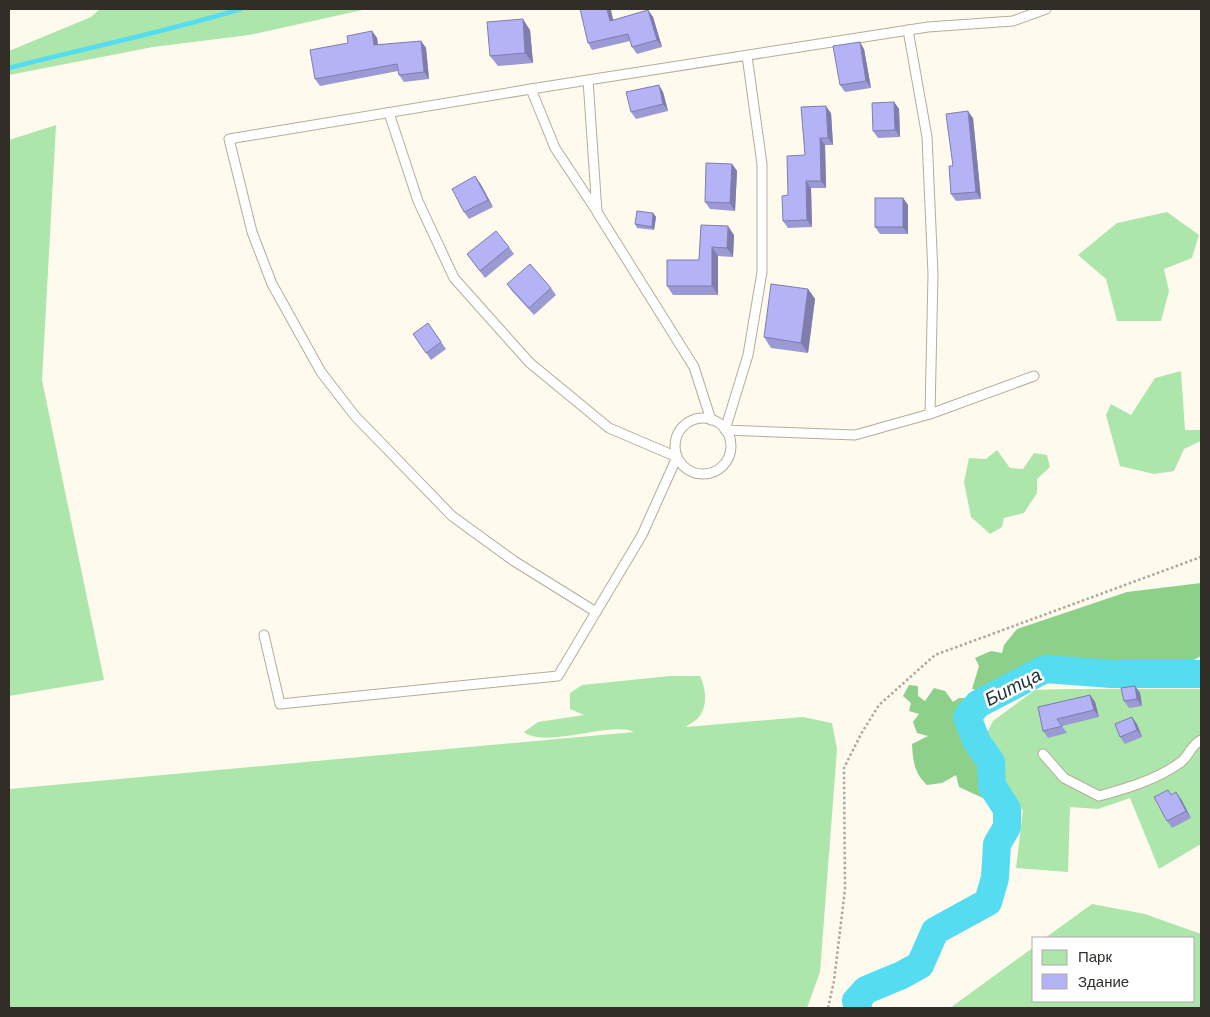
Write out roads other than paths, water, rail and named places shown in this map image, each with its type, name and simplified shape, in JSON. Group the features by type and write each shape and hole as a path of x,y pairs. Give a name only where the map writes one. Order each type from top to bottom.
{"lane":[{"path":"596,612 514,561 452,516 355,416 321,372 272,284 252,232 229,139 531,89 908,30 1013,21 1046,9"},
{"path":"908,30 927,137 933,274 930,414"},
{"path":"389,113 418,201 454,278 530,363 608,428 677,457 689,471 698,474 716,471 723,465 731,448 726,430 748,355 762,272 762,164 747,56"},
{"path":"588,80 597,212"},
{"path":"531,89 555,148 694,367 711,420"},
{"path":"264,635 280,704 558,676 642,535 677,457 675,439 679,431 693,420 711,420 726,430 855,435 930,414 1034,376"},
{"path":"1043,754 1064,778 1099,796 1136,786 1163,774 1183,761 1194,744 1201,740"}],"waterway":[{"path":"9,68 154,33 241,9"},
{"name":"Битца","path":"858,1008 856,1001 866,990 902,975 920,965 935,931 988,902 995,878 997,844 1007,827 1007,809 992,786 991,762 977,742 967,717 978,704 1045,669 1111,674 1201,674"}]}
